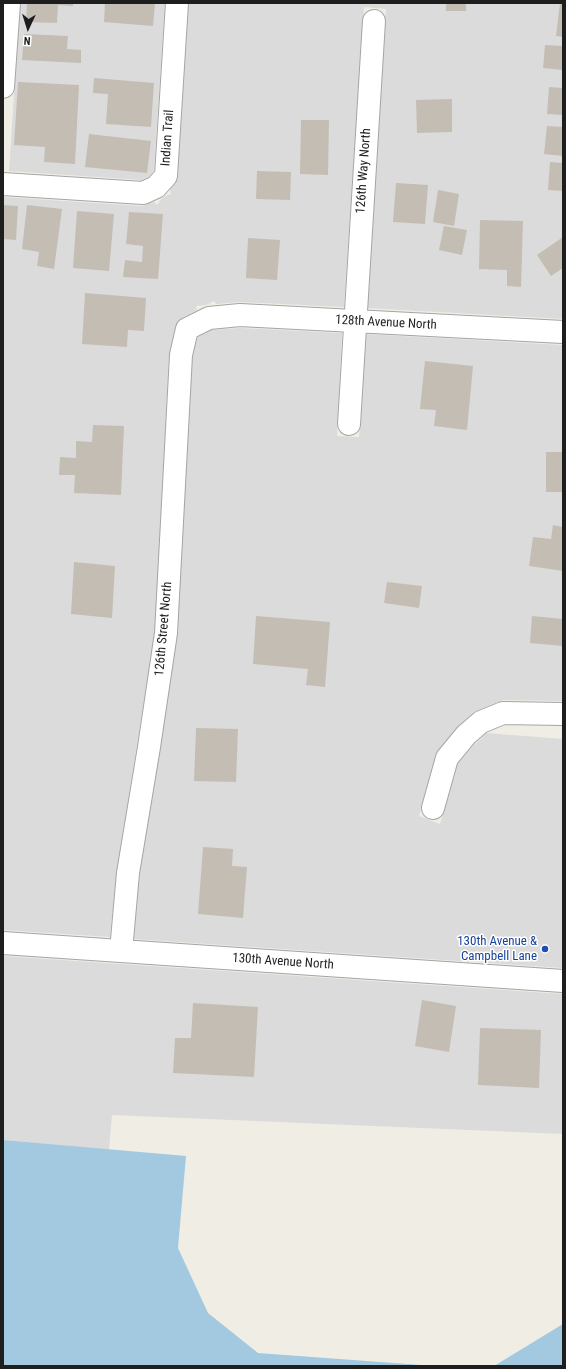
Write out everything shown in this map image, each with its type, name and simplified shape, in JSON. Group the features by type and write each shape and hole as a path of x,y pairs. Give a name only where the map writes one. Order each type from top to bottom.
{"street":[{"path":"3,87 9,3"},
{"name":"Indian Trail","path":"3,184 143,193 156,187 166,176 177,3"},
{"name":"126th Way North","path":"349,424 374,21"},
{"name":"128th Avenue North","path":"208,318 240,315 563,332"},
{"name":"126th Street North","path":"121,951 128,873 166,633 181,355 187,329 208,318"},
{"path":"433,808 447,758 466,735 481,722 503,713 563,714"},
{"name":"130th Avenue North","path":"3,943 563,981"}],"shaded area":[{"path":"20,3 165,3 154,170 150,176 141,180 9,171"},
{"path":"188,3 563,3 563,319 367,308 386,9 364,7 344,307 240,302 216,304 214,301 206,305 196,306 197,310 183,317 176,325 169,355 155,631 117,870 110,937 3,930 3,197 142,206 154,202 157,205 163,197 171,194 170,189 177,176"},
{"path":"240,328 342,333 337,436 359,437 365,334 563,345 563,701 503,700 474,712 454,731 439,750 419,816 440,824 457,765 474,745 487,733 563,739 563,968 133,939 139,874 177,635 192,357 197,338 211,330"},
{"path":"3,956 563,994 563,1134 112,1115 109,1150 3,1140"}],"water":[{"path":"3,1140 186,1156 178,1248 208,1313 258,1353 435,1366 3,1366"},
{"path":"563,1324 563,1366 494,1366"}],"building":[{"path":"27,3 73,3 73,6 58,5 57,23 26,22"},
{"path":"105,3 155,3 153,26 104,22"},
{"path":"446,3 466,3 466,11 446,11"},
{"path":"560,3 563,3 563,37 556,36"},
{"path":"24,34 68,36 67,49 81,50 81,63 22,60"},
{"path":"545,45 563,46 563,70 543,68"},
{"path":"94,78 154,83 151,127 106,124 108,94 93,93"},
{"path":"18,82 79,85 75,164 44,162 45,147 14,145"},
{"path":"549,87 563,88 563,115 547,114"},
{"path":"452,99 452,132 417,133 416,100"},
{"path":"301,120 329,120 328,175 300,174"},
{"path":"547,126 563,127 563,156 544,154"},
{"path":"89,134 151,141 147,173 85,167"},
{"path":"550,162 563,163 563,191 548,190"},
{"path":"257,171 291,172 290,200 256,199"},
{"path":"396,183 428,185 425,224 393,222"},
{"path":"438,190 459,194 454,226 433,222"},
{"path":"3,205 18,206 16,240 3,239"},
{"path":"27,205 62,209 54,269 37,266 39,252 22,249"},
{"path":"77,211 114,214 109,271 73,268"},
{"path":"129,212 163,214 158,279 123,277 125,260 142,262 143,246 126,244"},
{"path":"480,220 523,221 521,287 507,286 507,270 479,269"},
{"path":"444,226 467,230 462,255 439,250"},
{"path":"563,237 563,268 551,276 537,255"},
{"path":"248,238 280,240 277,280 246,278"},
{"path":"85,293 146,298 144,331 128,330 127,347 82,344"},
{"path":"425,361 473,366 467,430 434,426 436,410 420,409"},
{"path":"93,425 124,426 121,495 74,493 75,475 59,475 60,457 76,458 76,441 92,442"},
{"path":"546,452 563,452 563,492 546,492"},
{"path":"553,525 563,527 563,571 529,566 533,537 551,539"},
{"path":"74,562 115,566 112,618 71,614"},
{"path":"387,582 422,586 419,608 384,603"},
{"path":"256,616 330,622 325,687 306,685 308,669 253,664"},
{"path":"532,616 563,619 563,646 530,643"},
{"path":"196,728 238,729 236,782 194,781"},
{"path":"203,847 233,849 232,866 247,867 243,918 198,914"},
{"path":"422,1000 456,1006 449,1052 415,1046"},
{"path":"193,1003 258,1007 254,1077 173,1073 175,1038 191,1038"},
{"path":"480,1028 541,1030 539,1088 478,1085"}],"place":[{"name":"130th Avenue & Campbell Lane","path":"545,949"}]}
